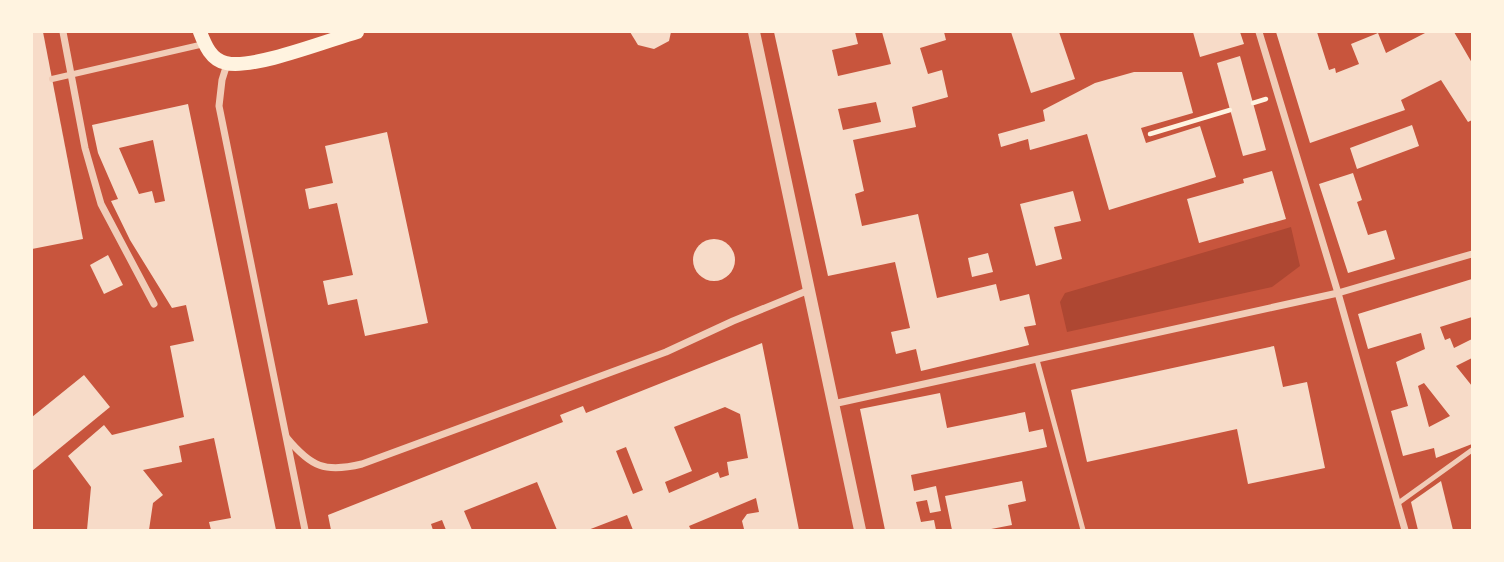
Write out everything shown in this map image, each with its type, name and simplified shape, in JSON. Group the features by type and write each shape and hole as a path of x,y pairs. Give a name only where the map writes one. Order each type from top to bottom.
{"main road":[{"path":"202,38 214,57 227,64 266,60 357,32"}],"street":[{"path":"63,32 85,148 101,204 154,304"},
{"path":"754,32 860,530"},
{"path":"1259,32 1338,293 1405,530"},
{"path":"52,79 202,38"},
{"path":"227,64 219,106 305,530"},
{"path":"833,404 1338,293 1472,254"},
{"path":"287,438 300,454 326,469 362,464 666,352 808,290"}],"lane":[{"path":"1037,360 1083,530"},
{"path":"1397,504 1472,450"}],"path":[{"path":"1150,134 1230,110"}],"shaded area":[{"path":"1291,227 1300,266 1272,287 1067,332 1060,302 1065,293"}],"building":[{"path":"32,32 43,32 83,239 32,249"},
{"path":"630,32 671,32 669,41 654,49 638,45"},
{"path":"774,32 855,32 858,44 832,50 838,76 891,64 882,32 944,32 946,40 920,48 928,74 942,70 948,97 912,107 916,127 853,140 864,191 855,194 862,226 918,214 937,298 996,284 1000,301 1029,294 1036,325 1024,327 1029,345 921,371 916,349 896,354 891,332 910,328 895,262 828,276","holes":["876,102 881,122 843,130 838,109"]},
{"path":"1011,32 1059,32 1075,79 1031,93"},
{"path":"1193,32 1240,32 1244,44 1200,57"},
{"path":"1276,32 1317,32 1329,70 1335,68 1336,73 1359,64 1351,44 1378,33 1386,53 1427,32 1454,32 1472,63 1472,120 1468,122 1441,80 1401,100 1405,110 1310,143"},
{"path":"1240,56 1266,150 1243,156 1217,63"},
{"path":"1134,72 1182,72 1193,113 1141,128 1146,143 1200,126 1216,177 1109,210 1087,134 1030,150 1028,139 1001,147 998,134 1045,121 1043,110 1095,83"},
{"path":"188,104 276,530 211,530 209,522 231,518 214,438 179,446 182,462 143,470 163,495 153,503 149,530 87,530 91,487 68,456 104,425 112,435 184,417 170,346 194,341 186,305 172,308 130,240 111,201 118,199 98,153 92,125","holes":["153,140 165,201 155,203 152,191 139,194 119,148"]},
{"path":"1412,125 1419,146 1357,169 1350,148"},
{"path":"387,132 428,323 365,336 357,299 328,305 323,281 353,275 337,203 309,209 305,189 333,183 325,146"},
{"path":"1272,171 1286,219 1199,243 1187,199 1244,183 1243,179"},
{"path":"1353,173 1362,200 1357,202 1368,235 1386,230 1395,259 1348,273 1319,184"},
{"path":"1073,191 1081,221 1054,227 1062,259 1036,266 1020,204"},
{"path":"714,239 729,245 735,260 729,275 714,281 699,275 693,260 699,245"},
{"path":"988,253 993,272 972,277 968,258"},
{"path":"108,255 123,285 104,294 90,265"},
{"path":"1472,279 1472,317 1440,327 1445,340 1450,338 1454,348 1472,339 1472,358 1456,366 1472,386 1472,444 1436,458 1434,448 1403,456 1391,411 1408,406 1396,362 1425,349 1421,333 1368,349 1358,314","holes":["1424,383 1450,416 1429,427 1418,386"]},
{"path":"762,343 799,530 744,529 742,521 747,514 759,512 756,498 689,526 691,530 633,530 627,515 588,530 557,530 537,482 464,511 472,530 446,530 442,520 431,524 433,530 331,530 328,515 563,422 560,415 583,406 586,413","holes":["725,407 740,414 748,458 727,462 729,475 720,478 718,472 669,493 665,482 692,471 674,427","626,447 643,490 633,494 616,451"]},
{"path":"1274,346 1283,387 1307,382 1325,468 1248,484 1237,429 1087,462 1071,390"},
{"path":"84,375 110,407 32,471 32,417"},
{"path":"940,393 947,428 1025,412 1029,432 1043,429 1047,447 911,475 914,491 936,486 941,511 930,513 927,500 916,502 921,522 934,520 936,530 885,530 860,409"},
{"path":"1022,481 1026,501 1008,505 1012,525 986,530 952,530 945,496"},
{"path":"1441,481 1453,530 1418,530 1411,502"}]}
